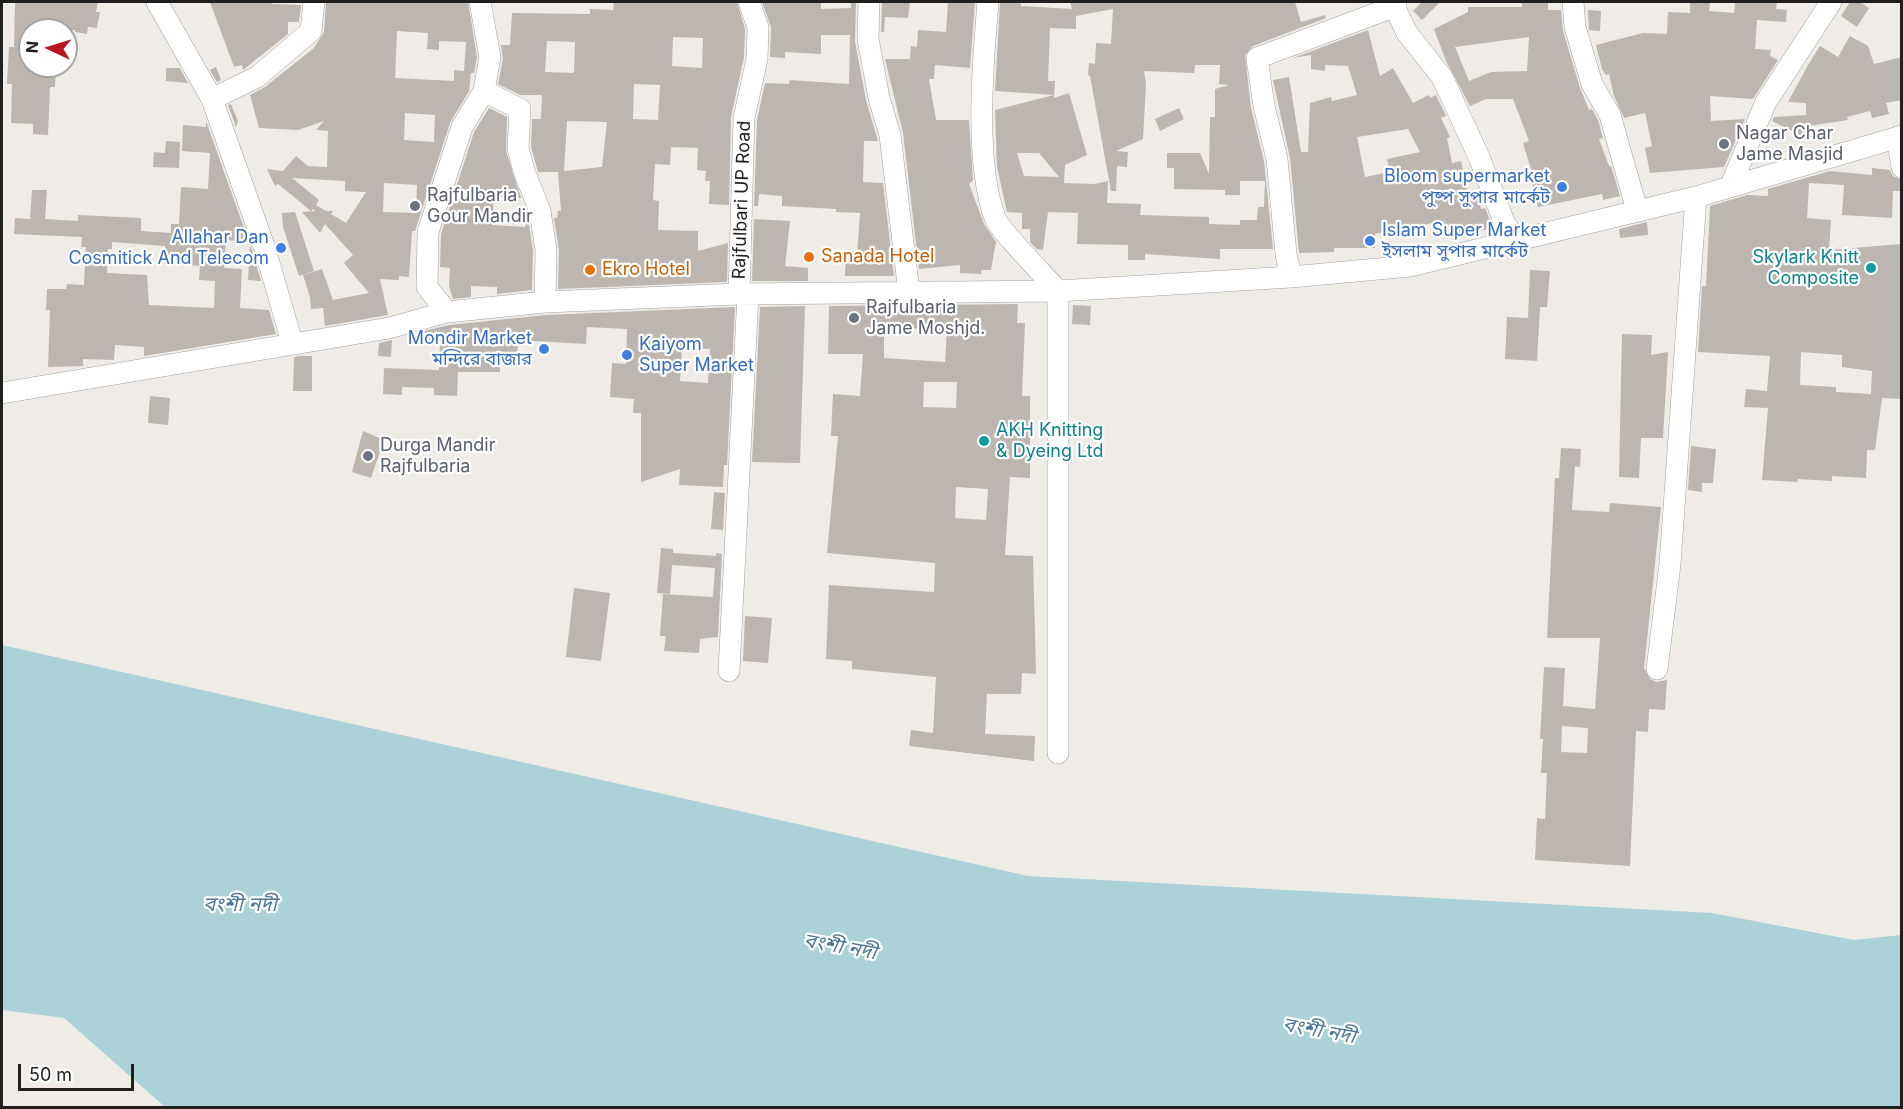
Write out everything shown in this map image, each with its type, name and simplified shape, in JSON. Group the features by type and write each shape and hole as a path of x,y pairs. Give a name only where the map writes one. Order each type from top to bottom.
{"street":[{"path":"157,2 212,99 264,246 292,342"},
{"path":"212,99 257,77 311,31 314,2"},
{"path":"447,312 427,287 428,232 462,127 484,91 490,57 480,2"},
{"name":"Rajfulbari UP Road","path":"729,671 743,294 742,140 744,118 758,59 758,27 749,2"},
{"path":"869,2 868,39 879,98 890,135 909,292"},
{"path":"988,2 984,52 983,158 995,219 1058,291 1058,753"},
{"path":"1573,2 1575,27 1592,84 1610,115 1637,210"},
{"path":"1730,187 1766,102 1832,2"},
{"path":"1291,277 1286,254 1277,159 1264,106 1257,58 1394,4 1407,33 1442,77 1479,157 1505,224 1516,240"},
{"path":"484,91 520,109 518,148 524,171 540,211 546,250 545,302"},
{"path":"2,393 292,342 389,328 447,312 545,302 743,294 1058,291 1291,277 1410,266 1696,196 1899,137 1902,167"},
{"path":"1657,669 1670,564 1696,196"}],"water":[{"name":"বংশী নদী","path":"2,645 1028,876 1712,913 1854,940 1901,935 1901,1107 165,1107 64,1018 2,1010"}],"building":[{"path":"15,2 98,2 96,12 100,12 97,28 88,27 87,34 78,32 78,18 18,18 18,78 55,78 55,87 50,87 48,135 33,134 33,124 11,123 12,84 7,84 9,47 14,47"},
{"path":"210,2 271,2 272,4 301,5 299,22 288,22 288,34 243,70 242,65 234,67"},
{"path":"326,2 468,2 477,57 474,73 471,73 469,91 450,123 415,231 412,231 409,277 399,276 399,280 380,279 388,315 325,326 323,308 311,309 303,275 322,269 333,300 369,293 344,263 353,255 325,224 320,233 302,212 315,211 313,209 311,211 278,184 275,186 267,169 283,171 296,156 308,166 327,167 328,131 316,130 324,121 298,130 259,128 250,95 265,87 314,48 324,32","holes":["397,31 428,33 427,49 439,50 439,41 466,42 464,71 454,70 454,81 395,78","405,113 435,115 434,142 404,140","292,178 345,181 345,191 366,192 346,223 331,214 333,211 326,211 316,205 319,200","384,183 417,185 416,213 383,212"]},
{"path":"614,2 737,2 745,29 744,57 731,117 729,205 709,204 710,181 705,181 706,171 697,170 698,148 671,147 670,165 655,164 653,200 659,201 658,230 698,231 698,251 728,243 727,282 558,289 559,250 554,218 557,218 558,211 561,211 558,172 538,172 531,147 532,119 541,119 542,95 520,95 498,84 503,59 501,45 510,45 512,13 590,14 590,9 613,10","holes":["673,37 703,38 702,68 672,66","547,41 575,42 574,73 545,72","634,84 660,85 658,120 633,119","567,121 607,122 602,167 564,171"]},
{"path":"762,2 821,2 821,9 851,8 851,2 856,2 855,41 866,100 878,141 864,141 863,182 883,183 894,276 845,276 846,254 857,255 860,213 836,212 836,209 782,206 782,196 759,194 758,206 754,206 757,120 765,83 789,84 790,80 849,84 850,35 821,35 821,54 785,52 785,58 770,57 771,27"},
{"path":"882,2 910,2 908,18 885,17 884,32 881,32"},
{"path":"948,2 975,2 970,68 935,65 934,79 929,79 936,120 969,120 973,180 969,184 984,224 996,242 991,270 981,270 981,274 960,273 960,265 919,269 903,133 885,59 910,59 911,46 917,47 918,30 946,32"},
{"path":"1000,2 1021,2 1021,6 1072,9 1070,2 1295,2 1301,22 1325,15 1326,18 1253,46 1245,55 1251,108 1264,161 1273,249 1220,249 1220,259 1145,254 1145,260 1128,260 1128,245 1077,244 1078,213 1048,212 1043,250 1037,249 1030,242 1030,229 1022,229 1022,213 1007,212 997,167 995,110 1054,95 995,91","holes":["1113,9 1111,44 1096,43 1095,64 1089,63 1088,75 1111,191 1116,191 1117,166 1127,167 1128,152 1116,151 1143,139 1146,83 1144,71 1194,73 1195,65 1220,65 1219,84 1229,85 1215,89 1215,117 1210,117 1209,174 1200,153 1167,153 1167,168 1174,168 1174,189 1225,190 1225,195 1240,195 1240,181 1265,181 1264,207 1258,207 1257,220 1240,220 1240,225 1209,224 1209,217 1140,215 1141,204 1107,203 1108,181 1095,184 1064,183 1065,165 1087,155 1069,93 1054,98 1055,81 1048,81 1050,28 1076,29 1076,16","1017,153 1039,153 1059,177 1024,176"]},
{"path":"1422,2 1440,2 1422,20 1413,11"},
{"path":"1522,2 1548,2 1548,10 1561,10 1563,31 1580,88 1589,110 1592,109 1598,120 1603,138 1599,139 1609,166 1611,166 1620,196 1603,200 1602,194 1538,207 1531,179 1534,179 1523,143 1529,141 1513,99 1486,99 1470,106 1446,61 1434,29 1468,12 1468,7 1522,7","holes":["1529,37 1527,71 1491,72 1469,81 1455,47"]},
{"path":"1690,2 1710,2 1709,11 1734,13 1735,2 1777,2 1776,9 1787,10 1786,22 1757,20 1755,49 1771,50 1770,56 1778,60 1753,99 1710,96 1711,121 1745,119 1724,167 1650,173 1645,148 1652,146 1645,113 1624,118 1614,96 1609,74 1606,75 1602,69 1596,45 1643,33 1667,34 1668,12 1690,13"},
{"path":"1850,2 1860,2 1869,8 1857,27 1841,16"},
{"path":"1588,10 1601,11 1600,31 1589,30"},
{"path":"1368,30 1380,76 1393,68 1413,103 1429,95 1430,98 1436,95 1446,116 1441,118 1450,137 1447,138 1452,163 1461,161 1469,200 1478,197 1481,209 1485,208 1493,228 1446,238 1444,221 1375,234 1375,248 1334,248 1334,252 1299,253 1290,158 1273,80 1289,77 1301,152 1308,152 1310,103 1331,97 1332,101 1357,95 1348,66 1325,65 1325,71 1311,69 1311,55 1293,58","holes":["1408,129 1420,152 1387,159 1390,172 1365,177 1357,137"]},
{"path":"1850,36 1868,46 1874,64 1902,57 1902,100 1886,103 1889,114 1872,118 1870,111 1847,117 1848,120 1809,126 1804,137 1772,121 1774,117 1806,115 1806,103 1788,102 1807,67 1820,46 1838,57"},
{"path":"216,67 221,80 217,82 210,70"},
{"path":"166,68 180,68 188,83 166,81"},
{"path":"231,104 238,121 236,127 228,105"},
{"path":"489,108 507,117 506,151 521,198 494,197 492,225 525,227 526,224 529,225 533,251 532,290 497,294 497,287 471,286 471,297 453,299 449,286 450,268 440,267 441,234 474,132"},
{"path":"1179,108 1184,119 1160,131 1155,119"},
{"path":"206,121 249,242 226,240 224,268 242,269 240,308 269,310 276,334 144,356 144,347 115,345 114,360 83,359 83,366 48,367 50,310 46,310 47,289 66,289 67,284 84,285 86,247 81,247 82,237 14,234 15,218 30,219 32,190 47,190 45,219 78,221 78,215 141,218 141,231 171,233 171,224 179,224 181,187 208,189 210,153 182,151 183,125 206,127","holes":["112,242 165,246 164,263 200,266 199,280 215,281 214,308 149,305 147,275 107,273 108,249 112,249"]},
{"path":"166,141 180,142 179,168 153,167 154,152 165,153"},
{"path":"1872,168 1890,170 1893,176 1900,179 1900,191 1893,191 1892,218 1842,215 1844,185 1809,183 1807,218 1831,220 1829,250 1901,244 1902,399 1882,398 1875,450 1867,450 1866,478 1832,476 1832,481 1798,479 1797,482 1762,480 1768,408 1744,407 1746,389 1767,391 1770,356 1698,352 1702,286 1706,286 1710,206 1747,195 1768,196 1768,189 1830,171 1872,175","holes":["1801,352 1842,355 1842,367 1872,371 1871,394 1836,392 1836,387 1800,385"]},
{"path":"295,212 314,271 299,276 283,227 282,213"},
{"path":"754,219 790,221 785,266 808,268 808,281 752,281"},
{"path":"1647,222 1648,235 1620,238 1619,229"},
{"path":"250,245 252,250 261,281 248,280"},
{"path":"1530,270 1550,271 1547,307 1540,307 1537,361 1505,359 1507,317 1528,318"},
{"path":"1018,304 1017,323 1025,323 1022,396 1030,396 1030,478 1010,477 1005,555 1033,556 1036,674 1022,673 1021,694 987,694 985,734 1035,736 1034,761 909,746 911,730 933,733 936,677 852,669 852,661 826,659 829,585 934,592 935,563 827,553 838,436 831,436 833,394 860,396 863,354 828,354 829,306","holes":["884,327 947,330 945,362 884,358","924,382 957,382 956,408 923,407","956,487 988,489 986,520 955,518"]},
{"path":"1073,305 1091,306 1090,325 1072,324"},
{"path":"805,306 800,463 752,462 760,307"},
{"path":"735,307 727,465 724,465 723,487 679,485 680,469 641,482 641,413 633,413 634,399 610,397 612,363 626,364 627,329 587,327 586,344 518,340 517,358 500,357 500,372 458,372 457,396 434,395 434,388 402,387 402,395 383,394 384,368 439,370 440,345 424,344 424,331 449,325 546,315","holes":["682,348 710,349 708,383 680,381"]},
{"path":"1622,334 1652,335 1651,355 1668,352 1663,438 1641,438 1639,478 1619,477"},
{"path":"392,340 391,357 378,356 379,343"},
{"path":"312,356 312,391 293,391 294,357"},
{"path":"150,396 170,398 168,425 148,423"},
{"name":"Durga Mandir Rajfulbaria","path":"363,431 384,440 371,478 352,472"},
{"path":"1691,446 1716,449 1713,483 1702,483 1702,492 1688,490"},
{"path":"1561,448 1581,449 1580,467 1575,466 1572,510 1609,512 1610,503 1661,507 1644,668 1650,679 1656,682 1667,680 1665,710 1649,709 1648,732 1636,731 1630,866 1535,860 1537,818 1545,819 1547,773 1541,773 1543,739 1540,739 1544,667 1565,668 1563,706 1595,709 1600,638 1547,638 1555,478 1559,478","holes":["1562,726 1588,728 1587,753 1561,752"]},
{"path":"714,492 725,493 723,530 711,529"},
{"path":"661,548 673,549 673,553 716,556 716,553 722,554 718,637 700,639 699,653 664,651 666,636 660,636 663,594 713,597 715,568 672,565 670,594 657,593"},
{"path":"574,588 610,593 601,661 566,657"},
{"path":"745,616 772,618 768,663 743,661"}],"place":[{"name":"Nagar Char Jame Masjid","path":"1724,144"},
{"name":"Bloom supermarket পুষ্প সুপার মার্কেট","path":"1562,187"},
{"name":"Rajfulbaria Gour Mandir","path":"415,206"},
{"name":"Islam Super Market ইসলাম সুপার মার্কেট","path":"1370,241"},
{"name":"Allahar Dan Cosmitick And Telecom","path":"281,248"},
{"name":"Sanada Hotel","path":"809,257"},
{"name":"Skylark Knitt Composite","path":"1871,268"},
{"name":"Ekro Hotel","path":"590,270"},
{"name":"Rajfulbaria Jame Moshjd.","path":"854,318"},
{"name":"Mondir Market মন্দিরে বাজার","path":"544,349"},
{"name":"Kaiyom Super Market","path":"627,355"},
{"name":"AKH Knitting & Dyeing Ltd","path":"984,441"},
{"name":"Durga Mandir Rajfulbaria","path":"368,456"}]}
